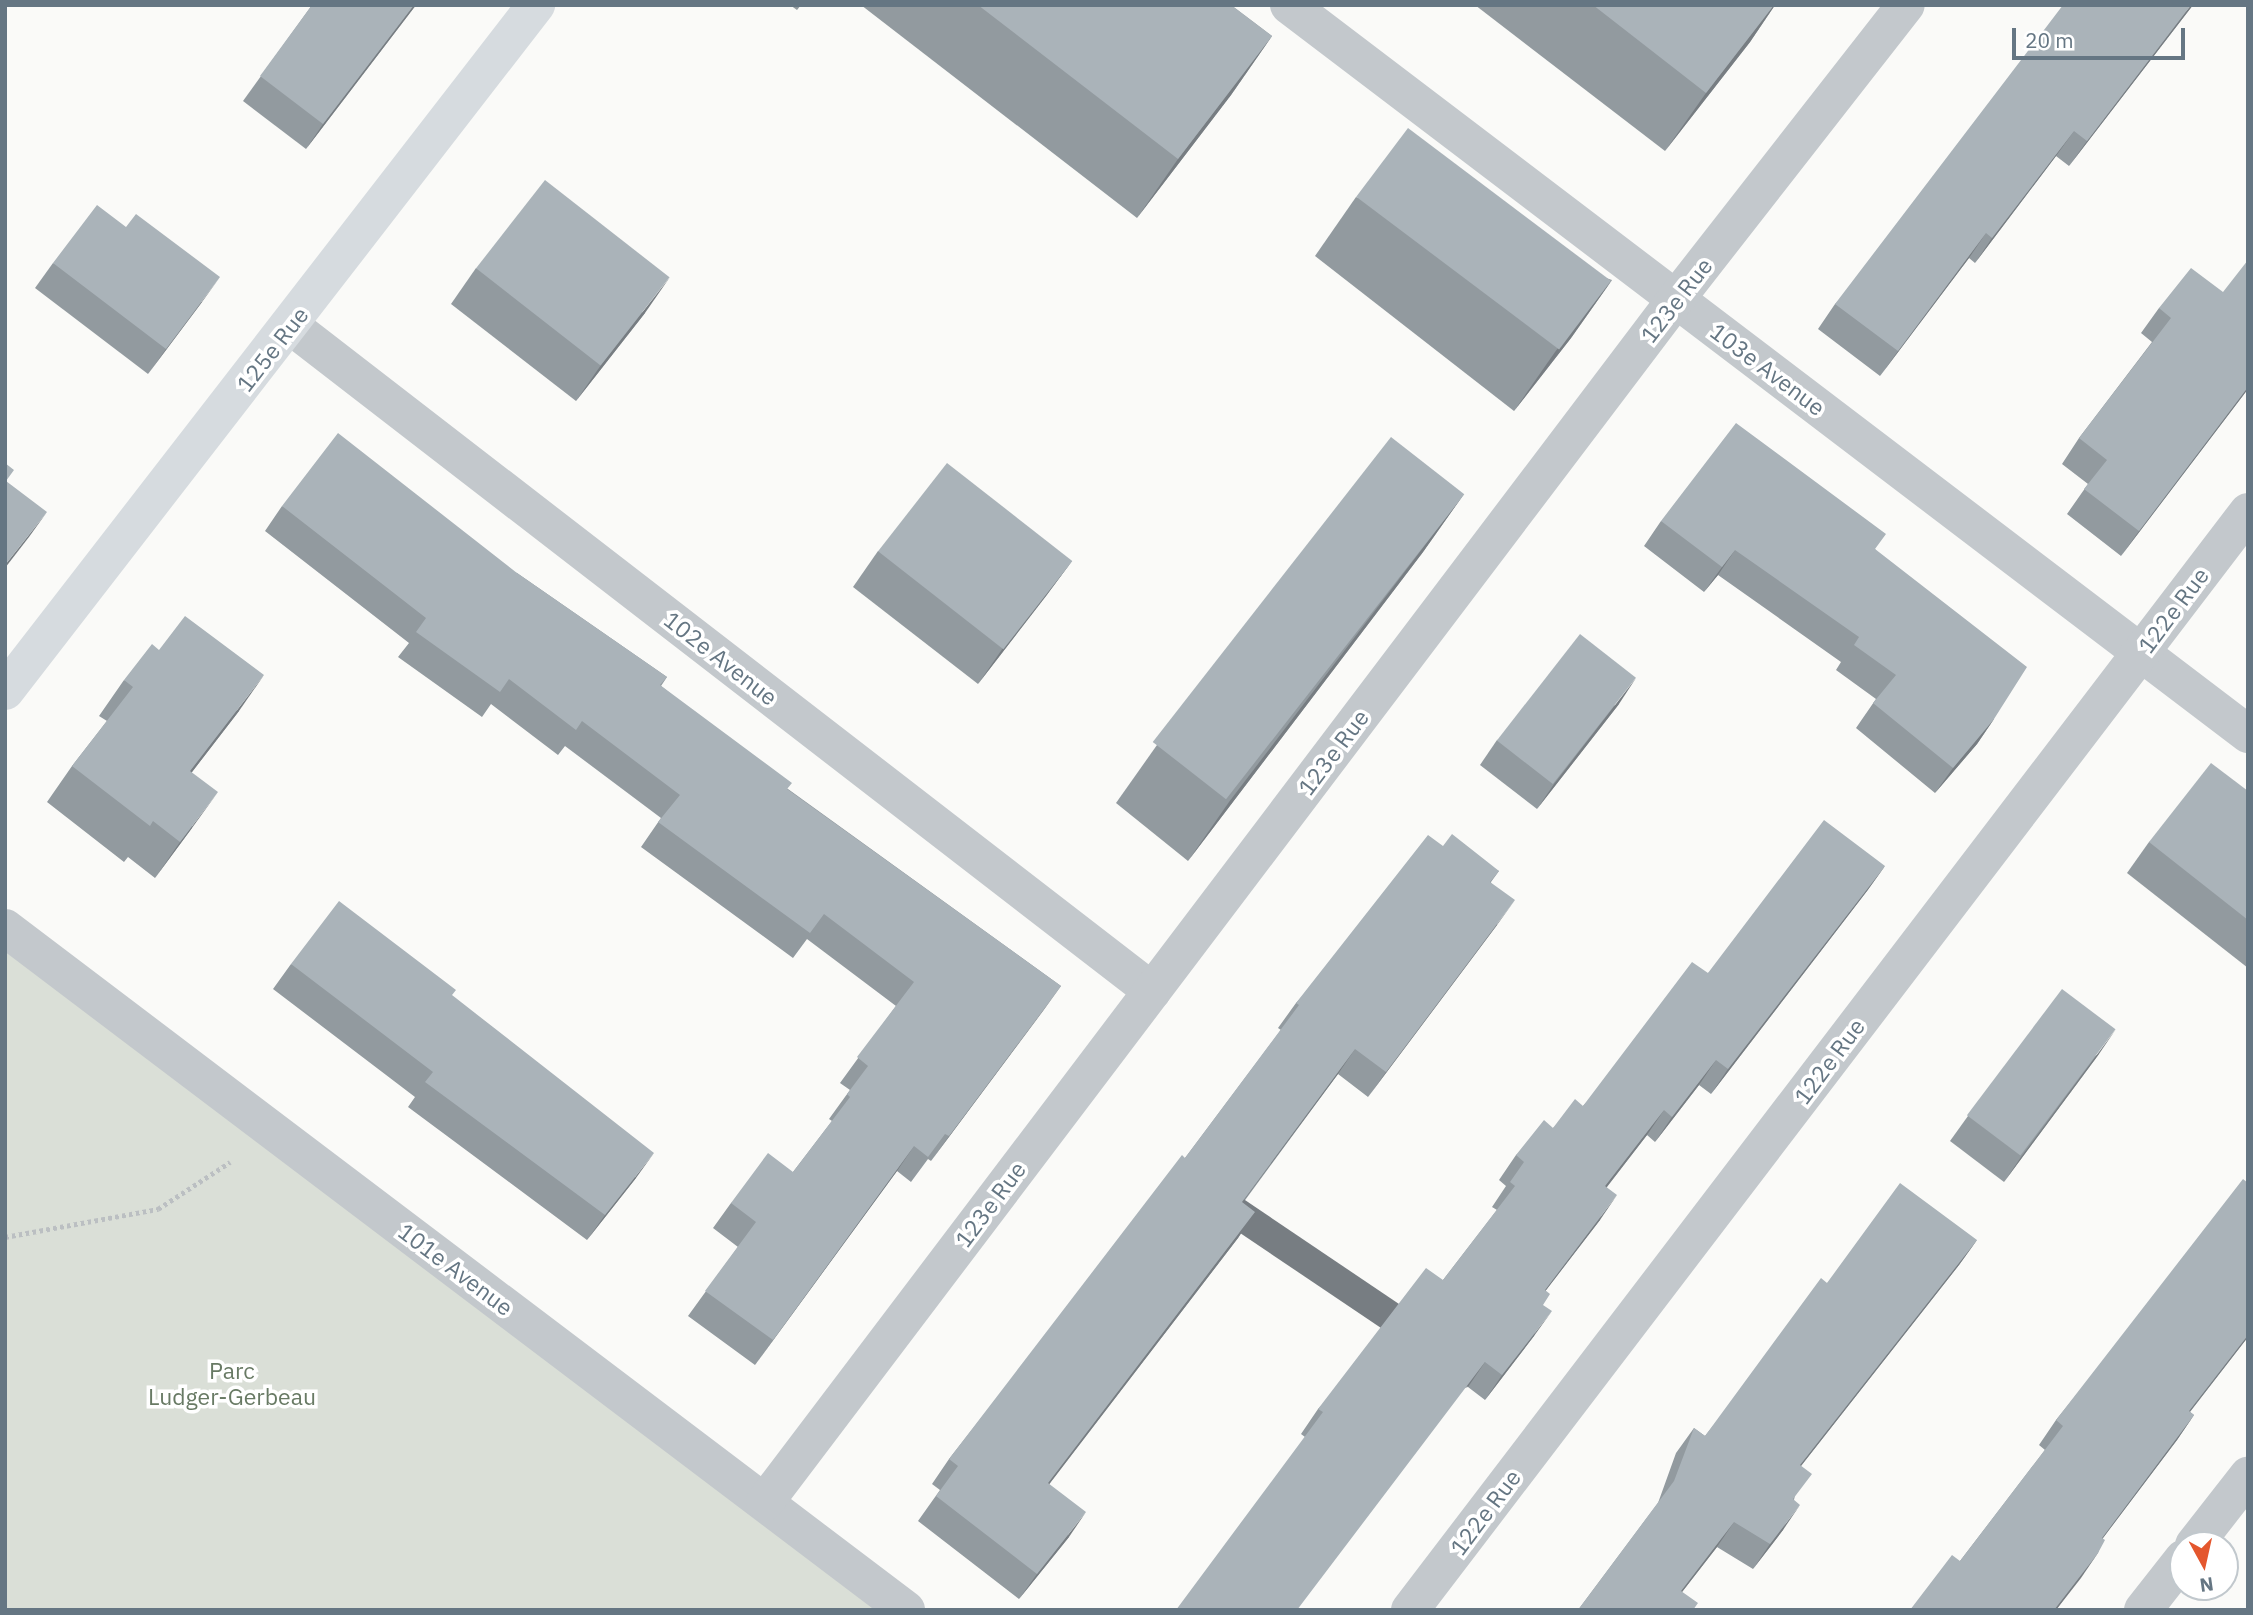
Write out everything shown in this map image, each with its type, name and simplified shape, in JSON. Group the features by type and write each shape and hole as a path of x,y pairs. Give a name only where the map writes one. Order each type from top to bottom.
{"main road":[{"name":"125e Rue","path":"5,691 291,326 536,5"}],"street":[{"name":"103e Avenue","path":"1289,5 2248,734"},
{"name":"123e Rue","path":"765,1502 1676,299 1906,5"},
{"name":"102e Avenue","path":"291,326 1152,991"},
{"name":"122e Rue","path":"1410,1610 2248,512"},
{"name":"101e Avenue","path":"5,928 906,1610"},
{"path":"2205,1531 2248,1476"},
{"path":"2143,1610 2169,1577"}],"path":[{"path":"5,1237 158,1209 276,1132"}],"green space":[{"name":"Parc Ludger-Gerbeau","path":"5,928 906,1610 5,1610"}],"building":[{"path":"312,5 414,5 323,124 260,76"},
{"path":"978,5 1231,5 1272,36 1178,159"},
{"path":"1593,5 1774,5 1706,93"},
{"path":"2063,5 2191,5 2087,141 2074,131 1992,238 1986,233 1898,351 1835,304"},
{"path":"1408,128 1611,281 1559,350 1356,197"},
{"path":"545,180 670,277 601,366 476,268"},
{"path":"97,205 126,227 136,214 220,277 166,349 53,263"},
{"path":"2248,260 2248,387 2139,531 2084,489 2107,460 2079,438 2171,318 2159,308 2191,268 2223,292"},
{"path":"1736,423 1886,534 1875,549 2027,667 1994,719 1953,768 1873,703 1896,675 1854,645 1859,637 1735,550 1722,567 1661,521"},
{"path":"338,433 517,573 667,677 660,685 792,783 787,789 1061,986 949,1136 945,1134 928,1157 914,1146 773,1340 705,1291 756,1222 731,1203 768,1153 793,1172 850,1097 847,1094 868,1066 857,1057 914,982 824,914 810,933 658,822 680,795 582,721 576,730 509,679 500,692 416,632 426,618 282,506"},
{"path":"1391,437 1464,494 1226,799 1153,742"},
{"path":"5,463 14,470 6,481 47,512 5,565"},
{"path":"947,463 1072,561 1003,649 878,551"},
{"path":"185,616 264,675 190,771 218,792 180,842 153,821 150,826 72,766 133,687 124,680 152,644 159,650"},
{"path":"1580,634 1636,678 1553,784 1497,740"},
{"path":"2211,763 2248,791 2248,920 2149,842"},
{"path":"1824,820 1885,866 1728,1069 1716,1060 1672,1117 1664,1110 1605,1186 1617,1195 1545,1290 1550,1294 1543,1305 1552,1311 1502,1375 1485,1362 1297,1610 1176,1610 1323,1412 1318,1409 1426,1268 1443,1280 1515,1186 1510,1182 1524,1162 1516,1155 1544,1120 1553,1128 1575,1099 1583,1106 1692,962 1708,973"},
{"path":"1452,834 1499,871 1490,882 1515,900 1386,1072 1355,1049 1242,1202 1255,1212 1048,1483 1086,1512 1037,1574 936,1496 958,1466 949,1459 1182,1155 1185,1158 1299,1005 1296,1003 1428,835 1443,846"},
{"path":"339,901 456,990 452,995 654,1153 605,1215 425,1082 433,1072 291,964"},
{"path":"2062,989 2116,1029 2020,1156 1967,1115"},
{"path":"2243,1179 2248,1183 2248,1335 2189,1411 2194,1415 2102,1538 2105,1540 2098,1553 2054,1610 1910,1610 1952,1555 1960,1561 2063,1426 2056,1420"},
{"path":"1900,1183 1977,1240 1800,1465 1812,1474 1793,1499 1800,1505 1770,1544 1734,1522 1681,1591 1698,1603 1693,1610 1578,1610 1674,1481 1694,1428 1705,1436 1821,1278 1827,1283"}]}
